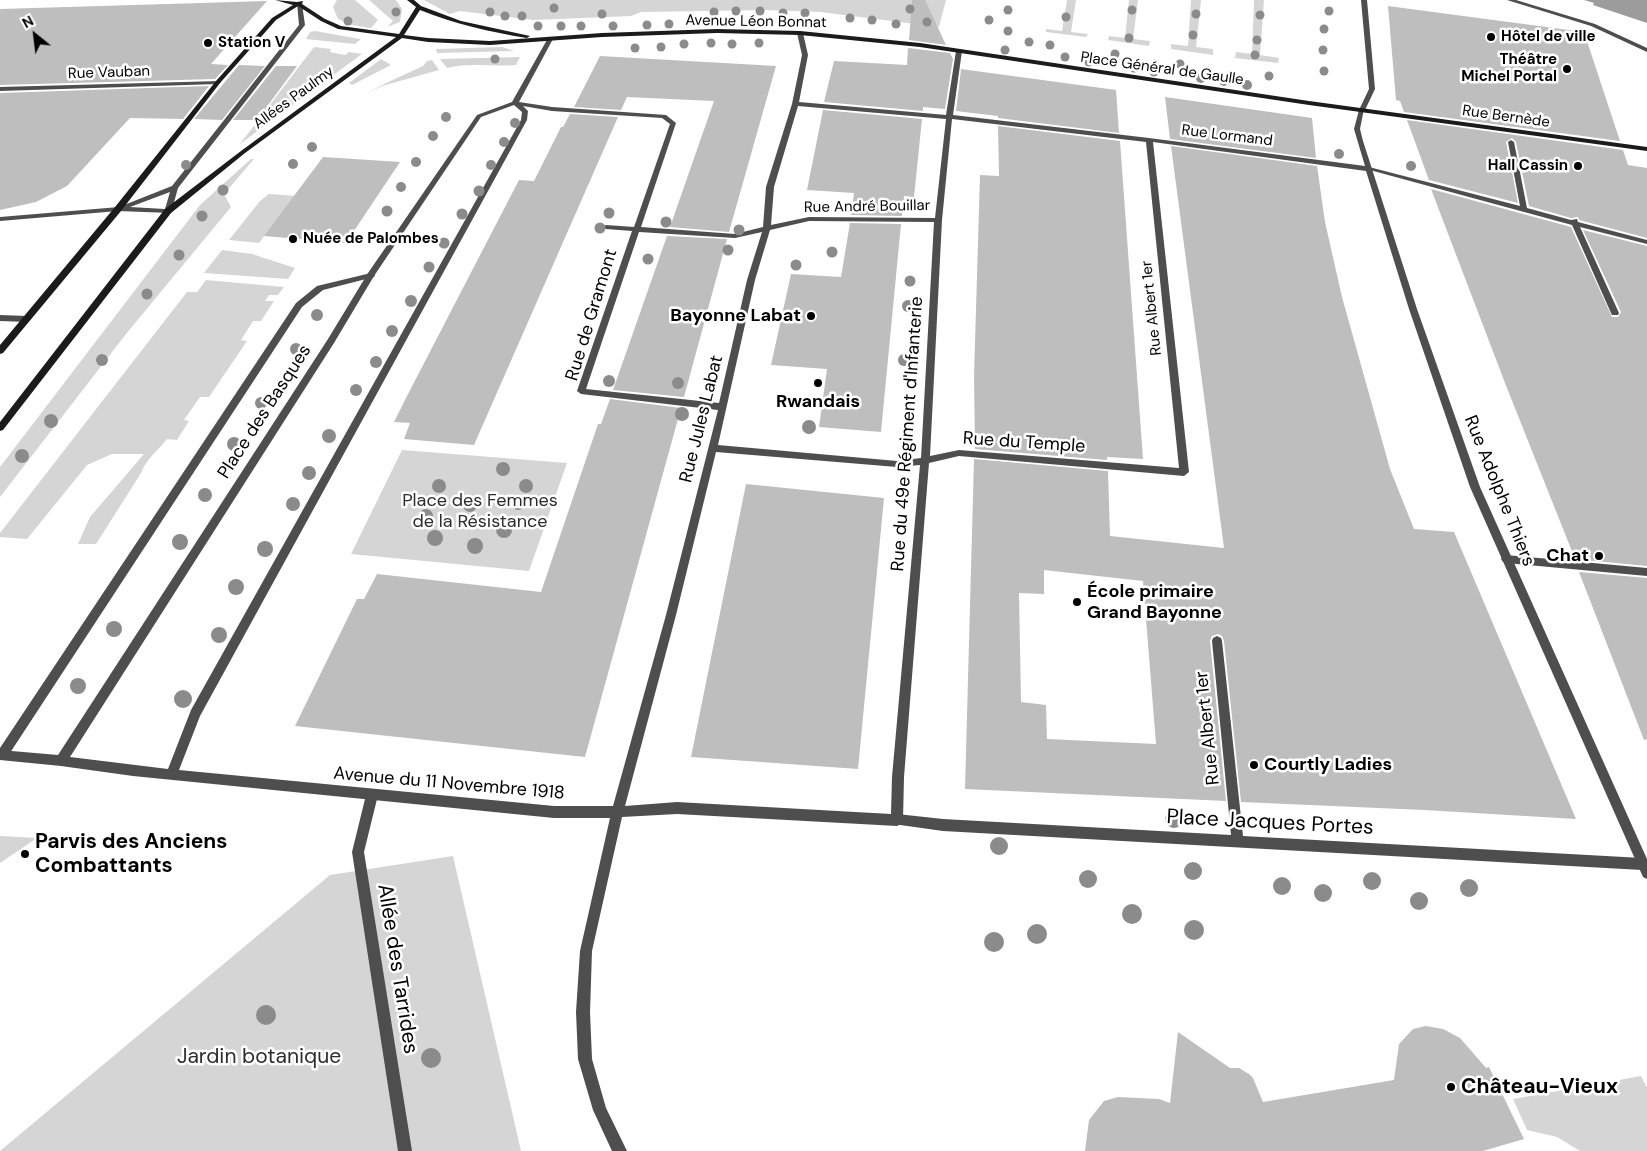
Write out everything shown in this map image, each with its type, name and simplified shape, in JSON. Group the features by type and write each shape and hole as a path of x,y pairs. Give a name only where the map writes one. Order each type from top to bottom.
{"main road":[{"path":"278,0 301,2"},
{"path":"410,0 419,7"},
{"path":"0,351 118,209 218,82 274,19 301,2"},
{"name":"Avenue Léon Bonnat","path":"301,2 323,20 340,28 400,37 490,42 602,35 717,31 800,33 920,45 960,52"},
{"name":"Avenue Léon Bonnat","path":"419,7 447,20 486,30 550,39"},
{"name":"Allées Paulmy","path":"0,428 168,212 258,141 400,37 419,7"},
{"name":"Place Général de Gaulle","path":"960,52 1362,110"},
{"name":"Rue Bernède","path":"1362,110 1647,149"}],"street":[{"name":"Rue Adolphe Thiers","path":"1364,0 1372,89 1362,110 1357,129 1413,309 1472,478 1506,559 1644,868"},
{"path":"1510,0 1593,25 1647,50"},
{"name":"Allées Paulmy","path":"168,212 175,188 302,25 301,2"},
{"name":"Rue Jules Labat","path":"620,1151 600,1110 585,1058 583,1012 586,951 617,812 671,615 723,407 751,280 767,228 770,187 795,104 806,55 800,33"},
{"path":"172,774 195,714 524,120 525,110 515,103 550,39"},
{"name":"Rue du 49e Régiment d'Infanterie","path":"897,820 898,777 925,460 938,220 960,52"},
{"name":"Rue Vauban","path":"0,89 218,82"},
{"name":"Rue de Gramont","path":"515,103 552,109 664,116 673,123 581,391 723,407"},
{"name":"Place des Basques","path":"61,761 332,341 371,275 479,116 515,103"},
{"name":"Rue Lormand","path":"795,104 950,117 1149,140 1369,169 1574,221 1647,242"},
{"name":"Rue Albert 1er","path":"1149,140 1184,472"},
{"path":"1511,142 1524,208"},
{"path":"118,209 175,188"},
{"path":"0,219 118,209 168,212"},
{"name":"Rue André Bouillar","path":"767,228 809,219 938,220"},
{"path":"1574,221 1615,313"},
{"name":"Rue de Gramont","path":"606,228 735,236 767,228"},
{"path":"1,755 299,305 320,288 371,275"},
{"path":"0,318 27,320"},
{"name":"Rue du Temple","path":"712,448 897,464 959,453 1184,472"},
{"path":"1506,559 1647,572"},
{"name":"Rue Albert 1er","path":"1217,641 1238,841"},
{"name":"Avenue du 11 Novembre 1918","path":"1,755 133,771 554,812 617,812 677,808 897,820"},
{"name":"Allée des Tarrides","path":"372,795 358,852 405,1151"},
{"name":"Place Jacques Portes","path":"897,820 943,826 1238,841 1644,868"}],"green space":[{"path":"337,0 355,0 378,20 371,28 352,25 338,19 333,7"},
{"path":"369,0 396,0 402,9 400,22 387,27 393,21"},
{"path":"424,0 946,0 939,27 820,12 766,10 641,12 631,16 533,20 460,11 450,14"},
{"path":"1067,0 1076,0 1071,32 1088,34 1086,37 1046,32 1046,29 1062,31"},
{"path":"1129,0 1138,0 1133,39 1150,41 1149,46 1108,40 1109,36 1125,38"},
{"path":"1191,0 1201,0 1196,47 1213,49 1213,55 1171,49 1171,44 1188,46"},
{"path":"1254,0 1264,0 1260,55 1279,58 1278,63 1235,58 1236,52 1252,54"},
{"path":"315,31 360,40 355,44 306,39 310,32"},
{"path":"314,47 331,49 330,52 345,55 349,52 362,54 240,144"},
{"path":"502,47 514,51 437,53 436,49"},
{"path":"520,57 516,65 464,65 447,68 440,59"},
{"path":"381,59 391,65 352,85 349,83"},
{"path":"432,60 439,70 382,86 365,94 423,66 427,61"},
{"path":"251,159 254,159 224,194 231,207 126,334 0,497 0,467 200,205"},
{"path":"269,194 297,196 294,197 259,243 229,240 260,201"},
{"path":"222,250 252,254 295,268 288,279 204,273"},
{"path":"206,280 284,287 278,295 269,295 265,301 274,301 261,321 253,321 241,340 247,341 209,397 200,397 184,420 189,421 177,440 167,439 149,459 96,544 78,544 90,517 144,454 112,454 87,465 27,539 0,537 0,533 187,292 197,292"},
{"name":"Place des Femmes de la Résistance","path":"402,450 567,463 529,571 351,554"},
{"path":"0,836 37,838 0,863"},
{"name":"Jardin botanique","path":"453,856 521,1151 0,1151 330,875"},
{"path":"1641,1076 1647,1088 1647,1151 1580,1151 1557,1137 1527,1130 1513,1099"}],"shaded area":[{"path":"1584,0 1647,0 1647,23 1593,5 1594,3"}],"building":[{"path":"912,0 925,0 946,45 909,40"},
{"path":"267,1 211,64 228,65 215,79 0,85 0,9"},
{"path":"1388,6 1584,32 1620,141 1404,112 1400,101 1396,100"},
{"path":"908,48 950,53 953,59 945,109 923,107 923,111 824,102 834,61 907,65"},
{"path":"600,56 776,66 729,232 670,227 714,101 627,97 621,110 574,107"},
{"path":"239,65 265,66 222,120 194,119"},
{"path":"276,66 297,66 257,120 233,120"},
{"path":"961,69 1116,90 1119,133 956,111"},
{"path":"209,86 183,119 130,118 67,186 36,202 0,210 0,93"},
{"path":"1165,97 1312,118 1316,158 1170,139"},
{"path":"823,110 922,119 914,197 904,196 902,216 851,215 854,193 807,190"},
{"path":"570,114 618,117 474,445 404,439 410,423 394,422 407,396 519,180 534,181 561,127 563,127"},
{"path":"1407,120 1623,150 1628,165 1647,168 1647,238 1579,220 1578,217 1571,218 1529,206 1516,142 1512,138 1506,142 1518,203 1429,180"},
{"path":"998,126 1120,141 1143,459 1107,457 1107,460 975,449 974,377 980,175 999,176"},
{"path":"1171,146 1317,166 1325,222 1342,297 1390,469 1414,529 1454,532 1576,819 1241,802 1224,641 1222,636 1218,634 1212,636 1210,641 1226,801 965,789 974,459 1108,471 1110,536 1224,548","holes":["1044,570 1143,581 1156,744 1047,739 1046,705 1021,702 1019,593 1044,594"]},
{"path":"323,157 400,162 346,243 264,236"},
{"path":"1431,189 1571,227 1612,317 1618,317 1621,312 1583,230 1647,246 1647,566 1575,559"},
{"path":"850,223 901,224 881,432 819,427 827,369 771,365 791,274 841,277"},
{"path":"667,236 727,239 684,397 613,390"},
{"path":"610,399 681,408 585,757 295,726 357,599 364,599 377,574 541,592 598,424 601,424"},
{"path":"746,484 884,498 858,769 691,757"},
{"path":"1579,572 1647,578 1647,739 1644,740"},
{"name":"Château-Vieux","path":"1426,1026 1443,1029 1460,1038 1486,1068 1489,1067 1524,1139 1483,1151 1085,1151 1089,1120 1104,1101 1118,1097 1159,1099 1170,1103 1178,1032 1230,1068 1239,1068 1249,1074 1253,1078 1263,1102 1394,1080 1399,1044 1413,1029"}],"place":[{"name":"Hôtel de ville","path":"1491,37"},
{"name":"Station V","path":"208,43"},
{"name":"Théâtre Michel Portal","path":"1567,69"},
{"name":"Hall Cassin","path":"1578,166"},
{"name":"Nuée de Palombes","path":"293,239"},
{"name":"Bayonne Labat","path":"811,316"},
{"name":"Rwandais","path":"818,383"},
{"name":"Chat","path":"1599,556"},
{"name":"École primaire Grand Bayonne","path":"1077,602"},
{"name":"Courtly Ladies","path":"1254,765"},
{"name":"Parvis des Anciens Combattants","path":"25,854"},
{"name":"Château-Vieux","path":"1451,1087"}]}
